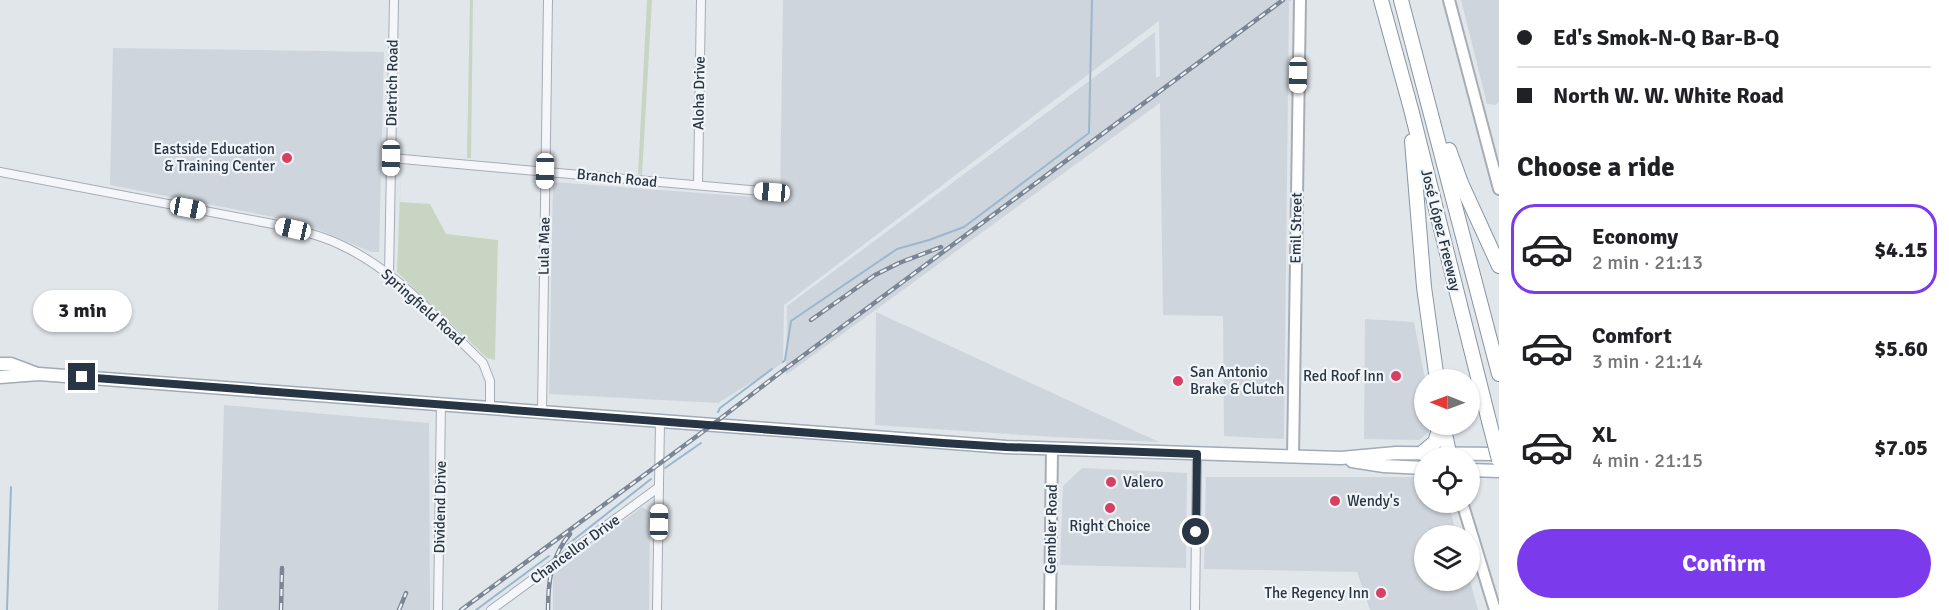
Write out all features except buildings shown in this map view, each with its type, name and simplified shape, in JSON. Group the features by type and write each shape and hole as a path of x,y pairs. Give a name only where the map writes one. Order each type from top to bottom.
{"highway":[{"name":"José López Freeway","path":"1381,0 1411,109 1499,460"},
{"name":"José López Freeway","path":"1401,0 1499,374"},
{"path":"1430,108 1499,266"},
{"path":"1411,109 1424,287 1435,369"},
{"path":"1429,447 1435,442 1438,435"}],"main road":[{"path":"1449,0 1499,189"},
{"name":"Emil Street","path":"1293,457 1303,2"},
{"path":"0,363 11,364 39,374"},
{"path":"0,377 39,374 943,443 1052,449 1341,458 1414,453"},
{"name":"Gembler Road","path":"1050,610 1052,449"},
{"path":"1480,454 1499,454"},
{"path":"1341,458 1371,464 1414,467"},
{"path":"1480,470 1499,471"},
{"path":"1465,513 1495,610"}],"street":[{"name":"Dietrich Road","path":"388,274 394,0"},
{"name":"Lula Mae","path":"542,412 548,0"},
{"name":"Aloha Drive","path":"698,185 701,0"},
{"name":"Branch Road","path":"391,158 772,192"},
{"name":"Springfield Road","path":"0,172 273,224 314,234 344,246 388,274 483,363 490,381 490,408"},
{"name":"Dividend Drive","path":"438,610 441,403"},
{"path":"657,610 660,421"},
{"path":"1195,610 1197,454"},
{"name":"Chancellor Drive","path":"491,610 659,487"}],"shaded area":[{"path":"783,0 1292,0 1289,2 1284,439 1224,436 1223,316 1163,315 1160,103 786,375 787,306 1155,32 1156,78 1160,76 1159,21 784,305 783,363 718,403 549,394 553,182 780,199"},
{"path":"1461,0 1499,0 1499,102 1495,105 1487,104"},
{"name":"Eastside Education & Training Center","path":"113,48 384,52 379,252 371,252 294,221 110,185"},
{"path":"876,312 1159,442 875,425"},
{"path":"1365,319 1414,322 1423,369 1414,369 1414,435 1425,435 1419,440 1364,439"},
{"path":"224,405 429,423 430,610 218,610"},
{"path":"1082,468 1187,473 1186,568 1060,565 1063,486"},
{"path":"1206,477 1414,477 1414,513 1451,513 1454,525 1414,525 1414,591 1473,591 1478,610 1370,610 1357,572 1204,569"},
{"path":"642,507 650,512 649,610 553,610 553,575"}],"green space":[{"path":"470,0 473,0 471,158 467,158"},
{"path":"647,0 652,0 642,175 638,174"},
{"path":"401,167 400,202 430,204 446,234 498,240 495,360 487,358 397,272"}],"waterway":[{"path":"783,362 791,321 897,249 964,227 1089,133 1092,0"},
{"path":"718,412 720,408 772,369"},
{"path":"665,468 701,443"},
{"path":"567,545 651,479"},
{"path":"7,610 11,487"},
{"path":"476,610 549,556"}],"railway":[{"path":"461,610 1283,0"},
{"path":"811,320 875,275 941,247"},
{"path":"548,610 552,570 559,551 570,534"},
{"path":"281,610 282,568"},
{"path":"399,610 406,593"}],"place":[{"name":"Eastside Education & Training Center","path":"287,158"},
{"name":"Red Roof Inn","path":"1396,376"},
{"name":"San Antonio Brake & Clutch","path":"1178,381"},
{"name":"Valero","path":"1111,482"},
{"name":"Wendy's","path":"1335,501"},
{"name":"Right Choice","path":"1110,508"},
{"name":"The Regency Inn","path":"1381,593"}],"route":[{"path":"82,377 943,443 1197,454 1196,532"}]}
